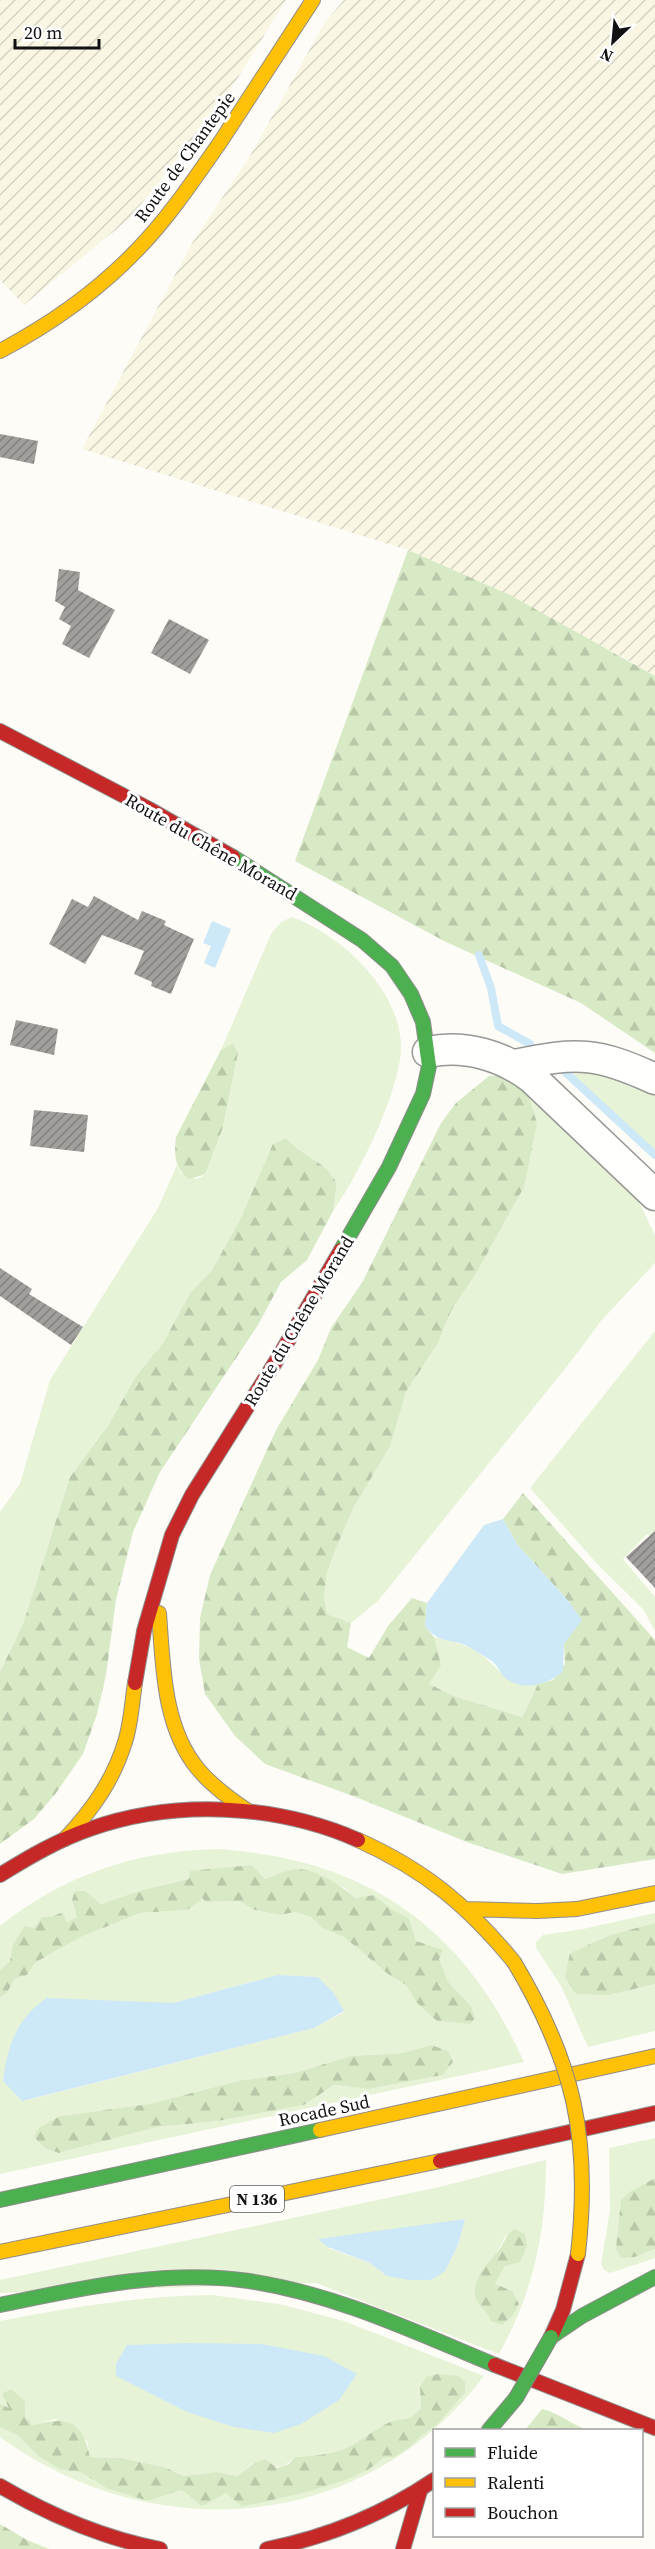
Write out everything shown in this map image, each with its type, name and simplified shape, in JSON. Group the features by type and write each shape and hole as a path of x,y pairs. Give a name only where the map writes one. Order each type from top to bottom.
{"main road":[{"name":"Route de Chantepie","path":"0,351 62,314 93,291 130,258 156,230 188,188 313,0"},
{"name":"Route du Chêne Morand","path":"0,731 149,809 239,860 362,940 392,966 411,994 423,1022 429,1066 423,1094 411,1124 360,1218 290,1338 192,1495 172,1535 144,1631 126,1741 108,1786 90,1812 65,1839"},
{"name":"Route du Chêne Morand","path":"157,1586 169,1700 173,1721 186,1754 203,1776 248,1811"},
{"path":"0,1875 30,1856 65,1839 136,1816 201,1809 248,1811 288,1817 327,1827 402,1860 466,1909 514,1962 531,1988 559,2043 577,2102 584,2152 585,2193 578,2254 563,2310 551,2337 516,2398 490,2429"},
{"path":"466,1909 537,1911 577,1909 655,1893"},
{"name":"Rocade Sud","path":"0,2200 655,2056"},
{"name":"N 136","path":"0,2252 514,2146 655,2113"},
{"path":"0,2305 75,2289 171,2277 258,2282 305,2292 356,2308 655,2428"},
{"path":"551,2337 582,2316 655,2277"},
{"path":"267,2549 314,2539 342,2530 394,2506 433,2481"},
{"path":"0,2486 29,2505 94,2534 160,2549"},
{"path":"403,2549 420,2491"}],"street":[{"path":"428,1052 447,1048 483,1054 515,1065 532,1078 655,1195"},
{"path":"515,1065 551,1057 579,1055 626,1066 655,1079"}],"shaded area":[{"path":"0,0 286,0 221,105 129,219 24,305 0,280"},
{"path":"344,0 655,0 655,676 621,656 408,550 82,449 191,245 250,156 325,22"}],"green space":[{"path":"408,550 510,595 655,676 655,1053 581,1003 446,942 295,861"},
{"path":"292,917 311,925 348,951 380,986 391,1006 398,1026 401,1047 394,1086 386,1108 366,1155 333,1211 337,1183 326,1168 298,1149 287,1138 212,1270 190,1293 163,1343 136,1376 109,1424 70,1477 23,1624 0,1672 0,1512 20,1484 50,1380 158,1208 177,1165 181,1173 197,1179 207,1170 223,1127 238,1053 233,1043 221,1050 271,934 281,922"},
{"path":"233,1043 238,1053 223,1127 207,1170 203,1175 189,1179 180,1170 176,1160 176,1137 221,1050"},
{"path":"563,1066 655,1086 655,1150"},
{"path":"505,1075 528,1094 537,1123 524,1187 477,1272 451,1311 438,1343 406,1392 390,1446 354,1507 336,1548 327,1573 324,1597 327,1614 351,1623 347,1647 369,1658 388,1626 412,1598 427,1603 425,1626 434,1637 441,1665 429,1684 454,1696 522,1717 538,1684 553,1680 565,1664 564,1644 570,1603 517,1544 503,1519 523,1493 655,1640 655,1859 562,1874 467,1842 353,1796 265,1764 235,1736 205,1694 199,1659 200,1618 210,1575 276,1430 318,1360 331,1328 363,1281 441,1123 456,1103 489,1076"},
{"path":"528,1094 624,1184 638,1200 655,1235 655,1263 601,1321 378,1601 351,1623 327,1614 324,1597 327,1573 354,1507 389,1446 406,1392 438,1343 451,1311 477,1272 524,1187"},
{"path":"286,1138 326,1168 337,1183 333,1211 307,1260 281,1282 258,1325 160,1472 133,1532 116,1600 106,1675 97,1714 83,1754 56,1793 34,1819 0,1844 0,1672 23,1624 70,1477 109,1424 136,1376 163,1343 190,1293 212,1270 241,1218 273,1144"},
{"path":"655,1331 655,1539 647,1534 623,1559 655,1597 655,1631 643,1609 599,1566 530,1488"},
{"path":"434,1637 466,1646 514,1680 538,1684 522,1717 454,1696 429,1684 440,1665"},
{"path":"217,1849 270,1855 319,1867 364,1885 404,1908 439,1937 471,1973 499,2014 524,2062 0,2174 0,1997 6,1994 15,1979 27,1975 36,1962 81,1937 140,1913 187,1910 199,1894 206,1902 239,1901 255,1910 280,1915 295,1912 311,1917 322,1928 344,1937 388,1974 406,1985 416,2002 471,2006 449,1983 439,1959 416,1941 409,1918 390,1908 374,1895 355,1898 345,1888 297,1869 265,1879 189,1879 142,1890 101,1904 85,1891 72,1900 77,1917 67,1922 63,1912 42,1917 34,1928 13,1944 10,1961 0,1970 0,1926 24,1908 75,1880 102,1869 129,1861 187,1851","holes":["278,1975 318,1977 344,2012 314,2028 23,2101 152,2003 173,2003","431,2045 453,2062 443,2075 370,2089 334,2085 304,2105 218,2121 157,2127 59,2153 60,2116 149,2104 238,2081 294,2073 351,2056 402,2053"]},
{"path":"252,1865 265,1879 296,1869 312,1872 335,1883 355,1898 374,1895 390,1908 409,1918 416,1941 443,1950 439,1959 449,1983 471,2006 475,2018 471,2024 437,2021 416,2002 406,1985 388,1974 344,1937 322,1928 311,1917 295,1912 280,1915 255,1910 239,1901 206,1902 200,1896 201,1900 187,1910 140,1913 81,1937 36,1962 27,1975 15,1979 6,1994 0,1997 0,1970 10,1961 13,1944 25,1926 34,1928 42,1917 63,1912 67,1922 77,1917 72,1900 75,1891 85,1891 101,1904 142,1890 189,1879 190,1871"},
{"path":"655,1913 655,1923 610,1935 570,1953 609,1995 655,1984 655,2031 588,2047 561,1986 536,1948 536,1942 543,1935 583,1929"},
{"path":"655,1923 655,1984 609,1995 576,1994 565,1977 570,1953 610,1935"},
{"path":"431,2045 448,2051 453,2062 443,2075 369,2089 334,2085 304,2105 218,2121 157,2127 59,2153 45,2148 34,2137 39,2128 60,2116 149,2104 238,2081 294,2073 351,2056 402,2053"},
{"path":"655,2138 655,2178 631,2191 635,2257 655,2249 655,2258 610,2273 604,2270 601,2264 610,2210 609,2148"},
{"path":"546,2160 544,2212 536,2260 521,2307 499,2354 316,2283 0,2293 0,2280 439,2187","holes":["464,2219 458,2245 445,2271 387,2276 370,2263 328,2248","506,2235 505,2266 495,2284 490,2321 488,2313 496,2255"]},
{"path":"655,2178 655,2249 635,2257 621,2258 616,2249 621,2200 631,2191"},
{"path":"514,2229 525,2234 527,2246 520,2262 505,2266 495,2284 512,2291 519,2304 513,2315 502,2325 490,2321 477,2301 475,2289 482,2270"},
{"path":"212,2295 279,2304 344,2321 484,2376 435,2428 413,2444 437,2425 465,2393 420,2387 421,2408 408,2418 388,2423 340,2450 321,2455 295,2457 281,2466 271,2467 253,2463 237,2476 216,2472 184,2476 164,2467 121,2458 90,2457 87,2441 55,2419 35,2425 0,2404 0,2321 105,2303"},
{"path":"438,2374 459,2376 465,2382 465,2393 437,2425 409,2448 394,2457 383,2458 372,2467 338,2483 242,2507 226,2493 202,2506 182,2490 148,2501 108,2489 80,2472 61,2470 38,2456 17,2435 0,2427 0,2404 9,2408 2,2394 11,2389 25,2401 25,2418 34,2425 56,2421 72,2424 78,2429 87,2445 90,2457 121,2458 164,2467 184,2476 216,2472 237,2476 254,2463 265,2459 277,2468 289,2464 295,2457 321,2455 340,2450 388,2423 408,2418 421,2408 420,2387 426,2377"},
{"path":"542,2409 585,2429 526,2429"},
{"path":"0,2427 17,2435 38,2456 61,2470 80,2472 108,2489 148,2501 182,2490 226,2493 242,2507 338,2482 372,2467 383,2458 399,2454 380,2468 319,2494 255,2507 189,2508 124,2497 60,2473 0,2437"},
{"path":"0,2524 27,2540 49,2549 0,2549"}],"water":[{"path":"212,921 231,929 215,968 204,963 211,946 203,943"},
{"path":"503,1519 517,1544 570,1603 582,1620 564,1644 563,1671 550,1680 535,1685 511,1682 487,1658 462,1644 441,1639 425,1626 427,1603 484,1525"},
{"path":"278,1975 318,1977 333,1992 344,2011 314,2028 22,2101 3,2081 7,2056 15,2034 28,2014 47,1998 173,2003"},
{"path":"465,2219 458,2245 445,2271 431,2280 409,2280 387,2276 370,2263 328,2247 318,2239"},
{"path":"261,2344 324,2356 357,2374 339,2400 301,2424 274,2433 234,2427 187,2412 116,2376 116,2364 127,2345"}],"building":[{"path":"0,434 38,441 34,464 0,457"},
{"path":"59,569 80,572 78,590 115,610 89,658 62,644 71,626 59,619 65,607 55,601"},
{"path":"169,619 209,640 190,674 151,653"},
{"path":"94,896 138,920 142,911 166,921 164,925 194,939 171,994 151,986 152,982 134,974 144,951 102,935 85,964 49,944 72,899 88,907"},
{"path":"16,1020 58,1029 54,1055 10,1045"},
{"path":"34,1110 88,1115 84,1152 30,1146"},
{"path":"0,1268 32,1289 29,1294 83,1327 71,1345 0,1296"},
{"path":"655,1531 655,1588 626,1557"}],"waterway":[{"path":"479,955 491,988 498,1026 530,1044"},
{"path":"563,1070 655,1155"}],"traffic: fast":[{"path":"233,857 362,940 392,966 411,994 423,1022 429,1066 423,1094 389,1167 341,1250"},
{"path":"0,2200 320,2130"},
{"path":"0,2305 61,2292 155,2279 186,2277 249,2281 313,2295 344,2305 405,2327 495,2365"},
{"path":"551,2337 582,2316 655,2277"},
{"path":"516,2398 551,2337"},
{"path":"490,2429 516,2398"}],"traffic: slow":[{"path":"0,351 56,318 90,293 150,236 221,141 313,0"},
{"path":"159,1613 167,1695 171,1715 186,1752 203,1775 248,1811"},
{"path":"65,1839 93,1806 114,1770 127,1735 135,1683"},
{"path":"358,1840 404,1864 444,1891 480,1924 514,1962"},
{"path":"466,1909 537,1911 577,1909 655,1893"},
{"path":"514,1962 535,1998 551,2034 564,2068 573,2102 582,2174 578,2254"},
{"path":"320,2130 655,2056"},
{"path":"0,2252 440,2161"}],"traffic: jam":[{"path":"0,731 149,809 233,857"},
{"path":"135,1683 144,1631 172,1535 192,1495 278,1358 341,1250"},
{"path":"0,1875 44,1849 78,1833 123,1819 156,1813 191,1810 260,1813 326,1828 358,1840"},
{"path":"440,2161 655,2113"},
{"path":"551,2337 563,2310 578,2254"},
{"path":"495,2365 655,2428"},
{"path":"267,2549 312,2538 354,2523 395,2504 433,2481"},
{"path":"0,2486 77,2525 118,2539 160,2549"},
{"path":"403,2549 420,2491"}]}
